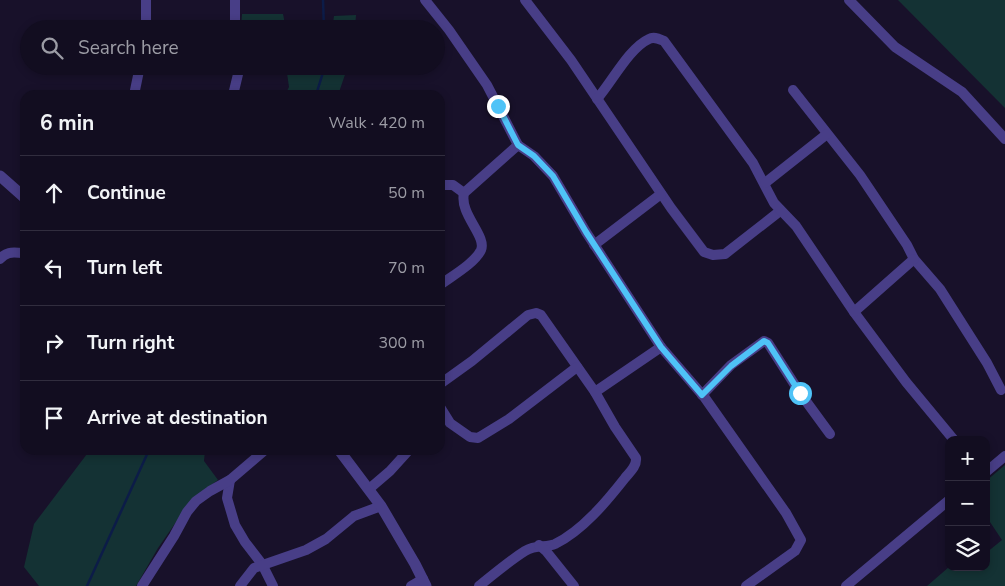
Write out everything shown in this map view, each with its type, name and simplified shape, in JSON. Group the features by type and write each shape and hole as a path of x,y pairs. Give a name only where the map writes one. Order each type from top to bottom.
{"street":[{"path":"146,0 146,20"},
{"path":"235,0 235,20"},
{"path":"425,0 440,20"},
{"path":"525,0 571,60 661,194 704,252 713,256 725,254 780,211"},
{"path":"849,0 895,47 962,92 1005,139"},
{"path":"445,27 479,72 518,145 534,156 553,176 594,245 661,347 702,395 786,513 801,540 795,551 746,586"},
{"path":"597,99 631,54 650,38 658,38 664,41 734,136 780,211 796,226 854,312 906,382 951,436"},
{"path":"135,90 138,75"},
{"path":"234,90 238,75"},
{"path":"793,90 860,175 907,245 914,259 940,289 987,363 1001,390"},
{"path":"764,183 827,134"},
{"path":"445,281 464,268 482,249 482,242 467,215 462,200 464,193 518,145"},
{"path":"0,176 20,194"},
{"path":"445,184 453,185 464,193"},
{"path":"594,245 661,194"},
{"path":"0,259 12,251 20,252"},
{"path":"854,312 914,259"},
{"path":"445,381 472,362 528,315 536,313 540,315 595,392 636,458 636,464 609,500 595,514 554,544 539,545 526,550 479,586"},
{"path":"702,395 731,366 764,341 768,343 800,393 830,434"},
{"path":"595,392 661,347"},
{"path":"445,415 450,423 470,437 478,438 509,419 577,367"},
{"path":"445,426 450,423"},
{"path":"142,586 187,512 196,501 230,480 259,455"},
{"path":"343,455 381,506 424,583 411,586"},
{"path":"368,489 390,471 404,455"},
{"path":"990,469 1005,456"},
{"path":"230,480 227,498 235,525 262,564 273,586"},
{"path":"846,586 945,503"},
{"path":"240,586 254,568 306,550 326,539 354,516 381,506"},
{"path":"539,545 574,586"}],"green space":[{"path":"898,0 1005,0 1005,108"},
{"path":"242,14 283,14 284,20 242,20"},
{"path":"356,15 356,20 333,20 334,16"},
{"path":"287,75 345,75 340,90 288,90 289,87"},
{"path":"86,455 205,455 204,461 218,480 192,499 158,548 136,586 39,586 24,567 34,524"},
{"path":"1005,465 1005,586 927,586 945,570 990,571 990,550 1002,540 990,522 990,478"}],"waterway":[{"path":"323,0 324,20"},
{"path":"318,90 322,75"},
{"path":"87,586 147,455"}],"route":[{"path":"498,106 518,145 534,156 553,176 586,232 661,347 702,395 724,371 764,341 768,343 782,362 800,393"}]}
